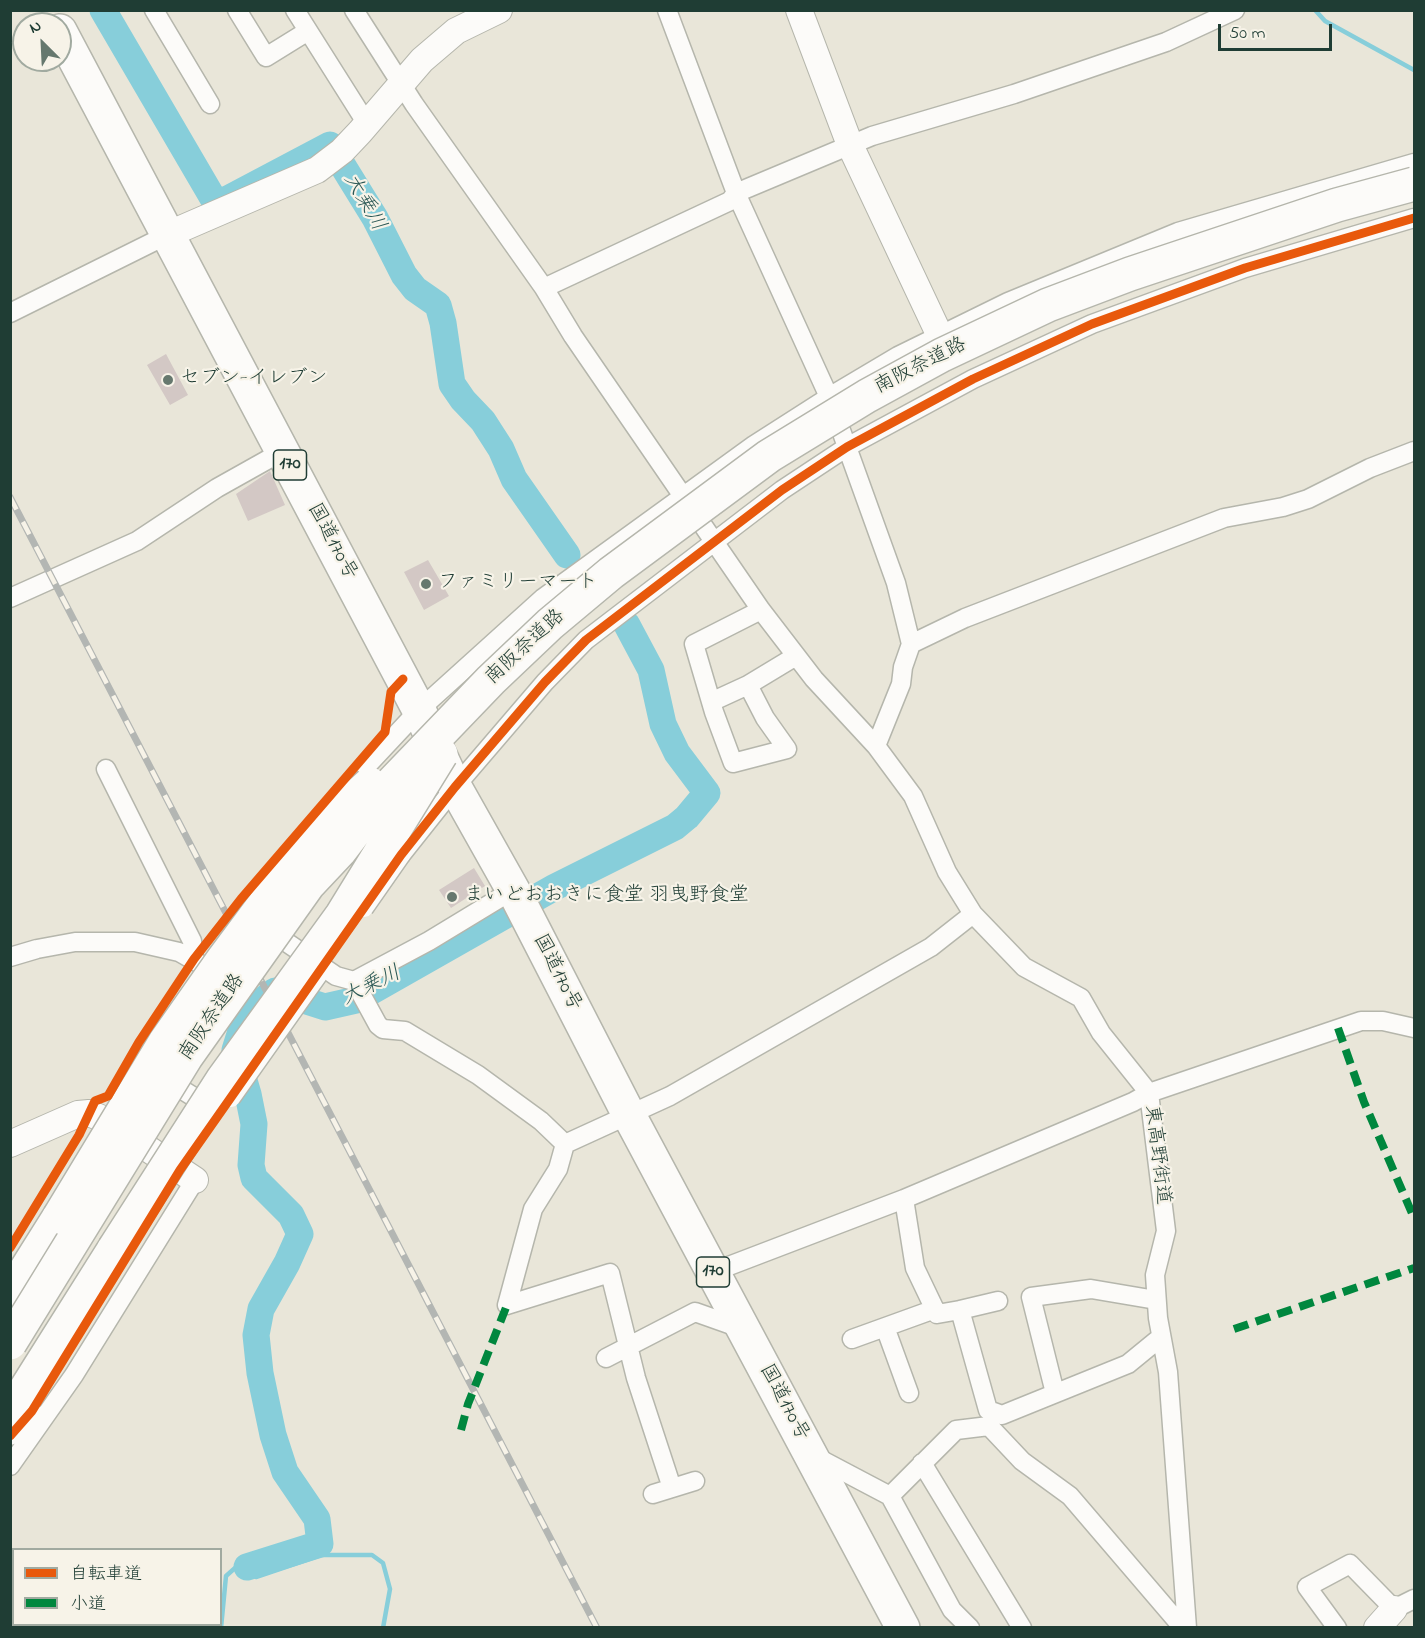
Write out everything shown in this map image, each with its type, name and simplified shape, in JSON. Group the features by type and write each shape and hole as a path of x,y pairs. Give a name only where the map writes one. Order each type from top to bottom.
{"highway":[{"name":"国道170号","path":"72,53 419,710 455,787 519,902 629,1115 903,1628"},
{"name":"南阪奈道路","path":"10,1323 178,1052 295,888 389,768 482,667 578,585 760,450 864,387 1044,296 1205,234 1414,174"},
{"name":"南阪奈道路","path":"10,1343 186,1057 308,885 340,850 391,784 491,680 550,624 611,573 769,456 867,396 952,350 1048,305 1130,274 1337,205 1414,184"},
{"path":"10,1414 223,1079 342,915 443,751 500,687 611,573"},
{"path":"10,1295 165,1042 231,948 288,872 350,802 389,768"}],"street":[{"path":"154,10 210,104"},
{"path":"237,10 266,57 308,31"},
{"path":"295,10 368,124"},
{"name":"東高野街道","path":"354,10 402,84 544,288 573,336 761,610 814,679 876,746 913,796 947,872 973,914 1024,967 1081,998 1101,1033 1149,1093 1166,1231 1155,1275 1156,1300 1168,1372 1185,1628"},
{"path":"10,313 169,234 317,170 337,155 368,124 422,60 456,31 499,10"},
{"path":"667,10 736,193 829,397 896,583 911,644 903,667 901,684 876,746"},
{"path":"799,10 850,145 940,336"},
{"path":"544,288 730,201 736,193 850,145 883,132 1014,94 1166,42 1235,10"},
{"path":"10,1268 198,963 243,913 347,787 419,710 543,598 754,445 829,397 940,336 1027,294 1178,232 1414,163"},
{"path":"10,1466 74,1375 220,1113 401,855 455,787 545,682 586,640 782,490 847,447 972,379 1092,324 1245,268 1414,218"},
{"path":"10,598 136,541 234,478 283,451"},
{"path":"911,644 965,618 1224,518 1283,507 1308,499 1370,468 1414,451"},
{"path":"748,686 765,718 787,749 733,763 711,702 694,644 761,610"},
{"path":"711,702 748,686 796,656"},
{"path":"106,769 192,942 198,963"},
{"path":"359,992 429,941 519,902"},
{"path":"243,913 359,992 378,1025 383,1029 405,1031 478,1075 541,1121 565,1143"},
{"path":"565,1143 670,1096 931,947 973,914"},
{"path":"10,957 75,942 135,942 179,952 198,963"},
{"path":"713,1272 904,1199 1133,1102 1149,1093 1362,1021 1383,1021 1414,1028"},
{"path":"138,1062 220,1113"},
{"path":"10,1144 78,1114 89,1113 103,1119 187,1175"},
{"path":"565,1143 558,1169 534,1209 507,1305 610,1273 636,1378 672,1488"},
{"path":"10,1436 32,1411 187,1175"},
{"path":"904,1199 915,1268 937,1314 960,1311 998,1301"},
{"path":"1056,1394 1031,1297 1092,1289 1156,1300"},
{"path":"852,1339 935,1309"},
{"path":"960,1311 988,1410 1002,1415 1128,1364 1161,1337"},
{"path":"606,1358 695,1312 744,1329"},
{"path":"885,1327 909,1393"},
{"path":"890,1496 956,1430 989,1426 1022,1461 1070,1496 1185,1628"},
{"path":"810,1454 890,1496 952,1610 970,1628"},
{"path":"922,1463 1022,1628"},
{"path":"653,1494 695,1481"},
{"path":"1337,1628 1307,1587 1350,1564 1395,1612"}],"building":[{"name":"セブン-イレブン","path":"166,354 188,395 170,405 147,365"},
{"path":"270,471 285,505 248,521 236,494"},
{"name":"ファミリーマート","path":"428,560 449,596 424,610 404,572"},
{"path":"474,868 485,886 451,908 439,890"}],"waterway":[{"name":"大乗川","path":"103,10 214,200 226,200 330,145 375,218 404,275 415,289 438,305 452,384 463,400 483,421 501,449 514,479 567,555"},
{"path":"1315,10 1325,21 1414,70"},
{"name":"大乗川","path":"247,1567 320,1544 317,1519 285,1472 273,1435 260,1373 256,1335 261,1309 287,1263 300,1234 291,1215 254,1178 251,1165 254,1124 235,1050 247,1012 275,991 325,1007 356,1000 555,887 675,827 687,817 707,793 677,753 663,724 651,670 627,625"},
{"path":"222,1618 226,1576 235,1568 247,1567 256,1577 321,1555 372,1555 383,1563 390,1589 383,1628"}],"railway":[{"path":"10,497 597,1628"}],"marked path":[{"path":"1338,1028 1364,1102 1414,1218"},
{"path":"1234,1329 1414,1268"},
{"path":"461,1430 468,1404 507,1305"}],"cycle path":[{"path":"10,1436 32,1411 180,1170 401,855 455,787 545,682 586,640 782,490 847,447 973,379 1092,324 1245,268 1414,218"},
{"path":"10,1248 79,1135 95,1101 108,1096 139,1042 194,959 241,899 385,732 391,692 403,679"}],"place":[{"name":"セブン-イレブン","path":"168,380"},
{"name":"ファミリーマート","path":"426,584"},
{"name":"まいどおおきに食堂 羽曳野食堂","path":"452,897"}]}
